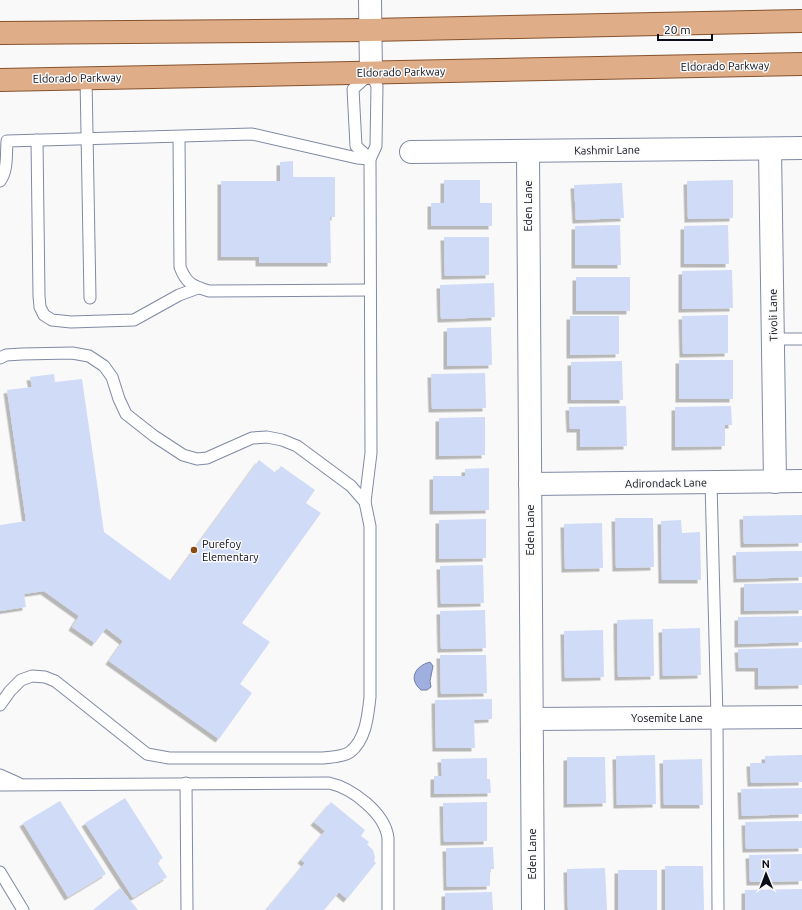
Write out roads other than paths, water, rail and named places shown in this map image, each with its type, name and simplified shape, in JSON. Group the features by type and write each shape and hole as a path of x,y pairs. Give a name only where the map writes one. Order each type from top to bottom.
{"main road":[{"path":"0,33 370,30 802,21"},
{"name":"Eldorado Parkway","path":"0,80 802,64"}],"street":[{"path":"370,0 371,73"},
{"name":"Kashmir Lane","path":"411,152 802,148"},
{"name":"Tivoli Lane","path":"770,149 775,482"},
{"name":"Eden Lane","path":"528,151 533,910"},
{"name":"Adirondack Lane","path":"530,484 802,481"},
{"name":"Yosemite Lane","path":"532,719 802,717"}],"lane":[{"path":"0,705 10,691 21,680 32,676 45,677 55,681 70,692 147,754 158,757 323,758 350,752 362,738 370,697 370,526 365,502 371,453 370,159 376,146 377,86 371,73 353,89 356,146 370,159"},
{"path":"86,78 90,298"},
{"path":"0,181 3,178 6,164 3,141 252,134 357,158 370,159"},
{"path":"179,137 180,267 184,277 189,283 198,288 209,291 370,290"},
{"path":"37,140 39,296 40,307 44,315 52,320 71,322 134,320 179,295 198,288"},
{"path":"773,339 802,339"},
{"path":"0,358 22,354 72,352 89,356 104,366 112,377 118,399 126,414 154,436 183,455 197,459 207,458 252,438 267,437 282,440 297,446 351,486 365,502"},
{"path":"711,482 717,718 718,910"},
{"path":"0,775 22,785"},
{"path":"186,783 187,910"},
{"path":"0,785 186,783 329,783 339,785 359,797 379,816 388,833 388,910"},
{"path":"0,872 23,910"}],"water":[{"path":"430,662 433,666 430,681 431,687 427,690 421,690 415,682 415,673 420,667"}],"place":[{"name":"Purefoy Elementary","path":"194,550"}]}
